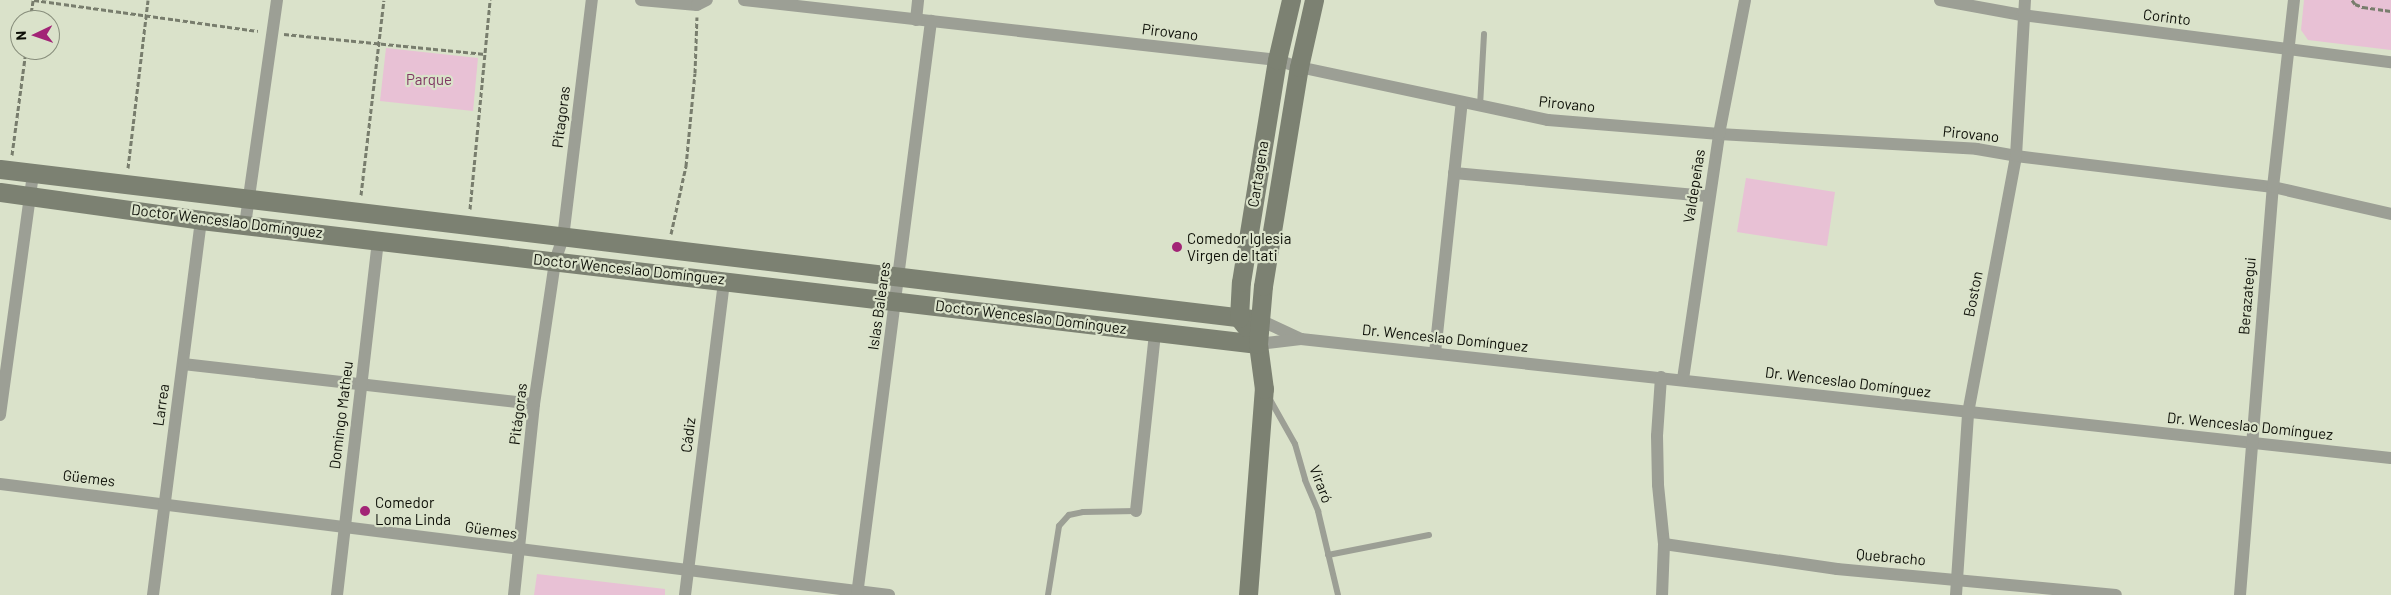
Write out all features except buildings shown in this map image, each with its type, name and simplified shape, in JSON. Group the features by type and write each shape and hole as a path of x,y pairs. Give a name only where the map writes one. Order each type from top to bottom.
{"main road":[{"name":"Cartagena","path":"1258,344 1239,318 1241,282 1277,60 1291,0"},
{"name":"Cartagena","path":"1248,595 1264,389 1258,344 1263,286 1299,67 1314,0"},
{"name":"Doctor Wenceslao Domínguez","path":"5,170 1260,320"},
{"name":"Doctor Wenceslao Domínguez","path":"0,192 202,220 1258,344"}],"street":[{"path":"245,225 277,0"},
{"name":"Pitagoras","path":"563,238 592,0"},
{"path":"641,0 702,3"},
{"name":"Pirovano","path":"744,0 1277,60 1299,67 1548,120 1718,134 1977,149 2016,156 2273,187 2391,214"},
{"path":"916,20 918,0"},
{"name":"Valdepeñas","path":"1683,379 1718,134 1746,0"},
{"name":"Corinto","path":"1940,0 2022,16 2391,62"},
{"name":"Boston","path":"1956,595 1968,413 2016,156 2022,16 2025,0"},
{"name":"Berazategui","path":"2240,595 2273,187 2294,0"},
{"name":"Islas Baleares","path":"857,593 932,21"},
{"path":"1434,352 1462,102"},
{"path":"1454,173 1709,196"},
{"path":"0,415 33,174"},
{"name":"Larrea","path":"153,595 202,220"},
{"name":"Pitágoras","path":"514,595 534,404 555,260 563,238"},
{"name":"Domingo Matheu","path":"337,595 378,240"},
{"name":"Cádiz","path":"685,595 724,280"},
{"name":"Dr. Wenceslao Domínguez","path":"1260,320 1301,339"},
{"path":"1136,511 1155,332"},
{"name":"Dr. Wenceslao Domínguez","path":"1258,344 1301,339 1434,352 1968,413 2251,441 2391,458"},
{"path":"183,364 534,404"},
{"path":"1661,377 1657,436 1658,485 1664,544 1662,595"},
{"name":"Güemes","path":"0,484 857,593 889,595"},
{"name":"Quebracho","path":"1664,544 1837,569 2116,595"}],"lane":[{"path":"1480,106 1484,34"},
{"name":"Viraró","path":"1264,389 1295,444 1305,480 1318,511 1338,595"},
{"path":"1048,595 1060,526 1069,515 1083,512 1136,511"},
{"path":"1328,555 1429,535"}],"path":[{"path":"126,185 148,0"},
{"path":"359,213 384,0"},
{"path":"468,226 490,0"},
{"path":"2352,0 2355,4 2363,7 2391,11"},
{"path":"668,249 686,166 702,3"},
{"path":"5,170 24,60"}],"green space":[{"path":"2304,0 2391,0 2391,50 2308,40 2301,30"},
{"name":"Parque","path":"386,48 478,58 473,111 380,101"},
{"path":"1746,178 1835,192 1827,246 1737,232"},
{"path":"537,574 665,589 665,595 534,595"}],"place":[{"name":"Comedor Iglesia Virgen de Itati","path":"1177,247"},
{"name":"Comedor Loma Linda","path":"365,511"}]}
